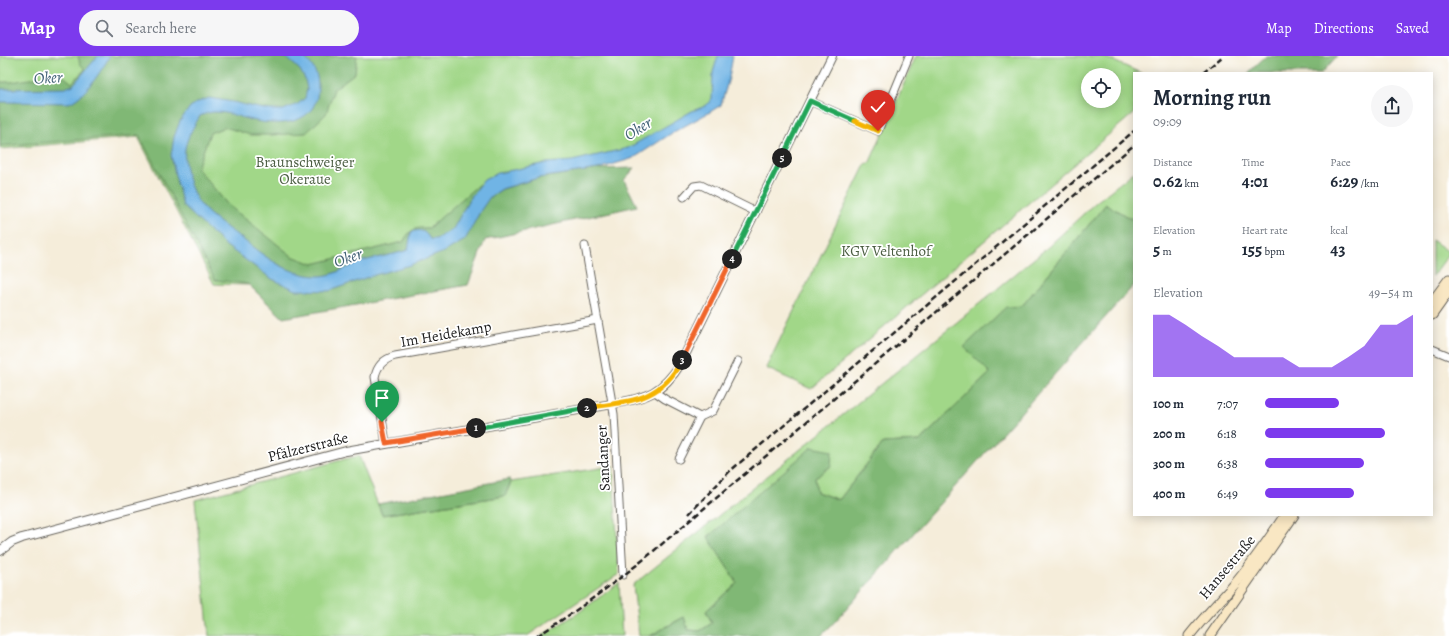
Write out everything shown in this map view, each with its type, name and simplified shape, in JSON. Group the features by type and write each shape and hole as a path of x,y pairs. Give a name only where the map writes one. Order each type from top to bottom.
{"main road":[{"path":"1433,301 1449,279"},
{"path":"1433,314 1449,291"},
{"name":"Hansestraße","path":"1190,636 1205,615 1254,560 1284,516"},
{"name":"Hansestraße","path":"1210,636 1293,516"}],"street":[{"name":"Pfälzerstraße","path":"0,551 12,542 29,536 326,456 386,443 612,404 638,398 655,392 668,381 681,363 832,56"},
{"path":"810,101 878,131 909,56"},
{"path":"684,197 694,186 700,185 756,212"},
{"name":"Sandanger","path":"585,246 612,404 623,575"},
{"name":"Im Heidekamp","path":"386,443 375,377 378,368 386,359 395,356 598,320"},
{"path":"1433,349 1449,356"},
{"path":"678,459 700,417 713,411 738,361"},
{"path":"655,392 665,399 700,417"}],"green space":[{"name":"Braunschweiger Okeraue","path":"0,56 724,56 716,98 708,107 628,157 513,178 471,214 310,287 214,284 138,137 0,149"},
{"path":"78,56 357,56 355,73 334,89 326,114 306,133 250,135 225,127 210,133 197,168 228,205 292,256 313,264 403,242 413,230 429,228 479,184 490,197 502,189 538,178 598,169 635,168 624,180 637,206 485,240 468,285 283,318 248,284 215,280 139,135 0,146 0,82 11,82 61,74 72,83 85,69 80,64"},
{"name":"KGV Veltenhof","path":"916,56 1102,56 1139,72 1133,72 1133,114 811,389 766,368 866,163 869,164"},
{"path":"1266,56 1337,56 1323,72 1249,72"},
{"path":"1133,173 1133,217 1131,219 1106,204 1022,306 964,347 990,373 920,441 883,443 839,500 817,492 815,478 831,466 708,536 737,583 706,611 712,623 700,631 688,630 684,617 650,636 639,636 633,585 1048,247 1095,203"},
{"path":"1106,204 1131,219 1133,217 1133,286 821,636 650,636 684,617 688,630 700,631 712,623 706,611 737,583 708,537 812,447 832,451 831,466 815,478 817,492 839,500 883,443 920,441 990,373 964,347 1006,307 1022,306"},
{"path":"1433,241 1449,252 1433,276"},
{"path":"359,456 382,515 505,496 511,482 613,466 619,574 527,636 209,636 195,500"},
{"path":"510,479 511,482 505,496 382,515 378,504"},
{"path":"619,583 622,636 541,636 578,613"}],"water":[{"path":"98,56 110,56 87,89 75,100 69,103 0,102 0,89 65,88 73,85"},
{"path":"281,56 302,56 313,68 317,76 318,84 317,98 313,108 306,115 296,120 274,123 251,120 220,112 211,112 200,116 187,140 185,149 186,170 196,199 215,219 269,259 287,269 307,275 323,276 335,273 363,261 408,250 411,232 422,231 430,239 436,239 453,229 470,198 484,180 498,173 546,163 572,161 628,148 692,111 709,103 712,98 713,72 718,56 733,56 729,78 721,105 672,133 637,156 598,169 538,178 502,189 490,197 481,210 465,240 444,252 410,265 371,276 329,291 296,290 272,279 225,245 183,206 175,175 171,155 174,137 180,121 190,107 198,102 209,98 270,110 283,110 298,104 305,98 307,89 305,79 300,70 288,59"}],"railway":[{"path":"1204,72 1223,56"},
{"path":"689,514 730,471 1133,132"},
{"path":"537,636 591,600 643,560 1133,146"}],"route":[{"path":"382,422 386,443 612,404 638,398 655,392 668,381 681,363 810,101 878,131"}],"water label":[{"name":"Oker","path":"48,78"},
{"name":"Oker","path":"638,129"},
{"name":"Oker","path":"348,258"}]}
